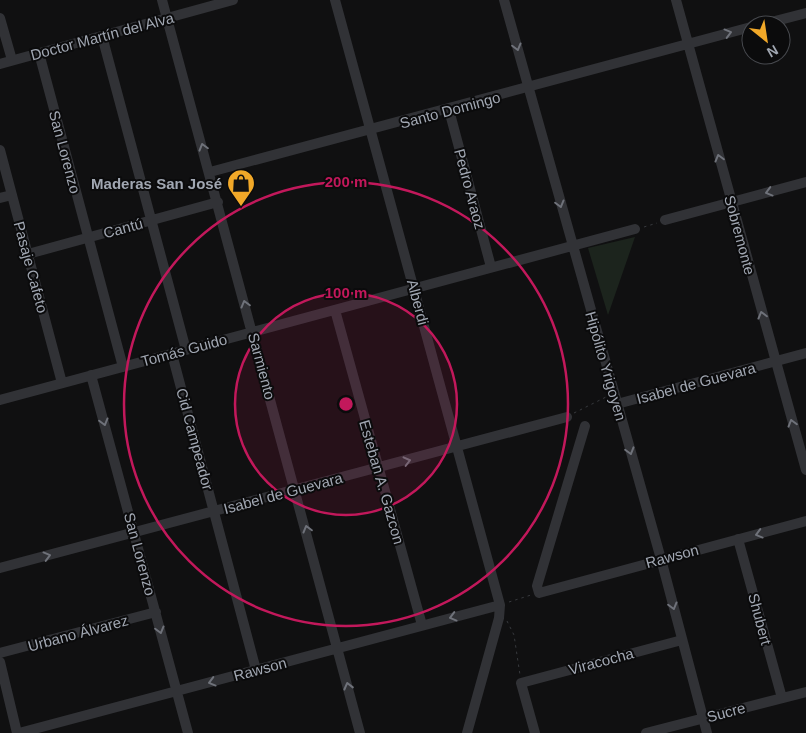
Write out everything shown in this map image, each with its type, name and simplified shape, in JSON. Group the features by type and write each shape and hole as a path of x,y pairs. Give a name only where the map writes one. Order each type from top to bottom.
{"street":[{"name":"Sarmiento","path":"162,0 339,648 360,733"},
{"name":"Doctor Martín del Alva","path":"0,64 233,0"},
{"name":"Alberdi","path":"335,0 500,604"},
{"name":"Hipólito Yrigoyen","path":"504,0 707,733"},
{"name":"Sobremonte","path":"676,0 806,470"},
{"path":"791,17 806,13"},
{"path":"0,18 12,60"},
{"name":"Santo Domingo","path":"210,172 528,89 741,30"},
{"path":"102,36 186,350"},
{"name":"San Lorenzo","path":"39,53 123,367"},
{"name":"Pedro Araoz","path":"449,110 492,267"},
{"name":"Pasaje Cafeto","path":"0,150 62,383"},
{"path":"665,220 806,182"},
{"path":"0,198 12,195"},
{"name":"Cantú","path":"28,254 218,202"},
{"name":"Tomás Guido","path":"0,400 635,229"},
{"name":"Esteban A. Gazcon","path":"335,310 422,626"},
{"name":"Isabel de Guevara","path":"617,404 806,353"},
{"name":"Cid Campeador","path":"172,354 256,670"},
{"name":"San Lorenzo","path":"92,375 188,733"},
{"name":"Isabel de Guevara","path":"0,568 214,510 457,448 567,417"},
{"path":"539,593 537,586 586,426"},
{"name":"Rawson","path":"539,593 660,559 806,522"},
{"name":"Shubert","path":"738,539 782,698"},
{"path":"467,733 499,618 500,604"},
{"name":"Rawson","path":"18,733 500,604"},
{"name":"Urbano Álvarez","path":"0,653 156,612"},
{"name":"Viracocha","path":"521,683 682,640"},
{"path":"0,662 18,733"},
{"path":"521,683 535,733"},
{"name":"Sucre","path":"646,733 806,692"}],"path":[{"path":"635,229 665,220"},
{"path":"567,417 614,392"},
{"path":"500,604 539,593"},
{"path":"507,620 514,635 521,683"}],"shaded area":[{"path":"635,237 608,315 588,248"}],"place":[{"name":"Maderas San José","path":"241,207"}]}
